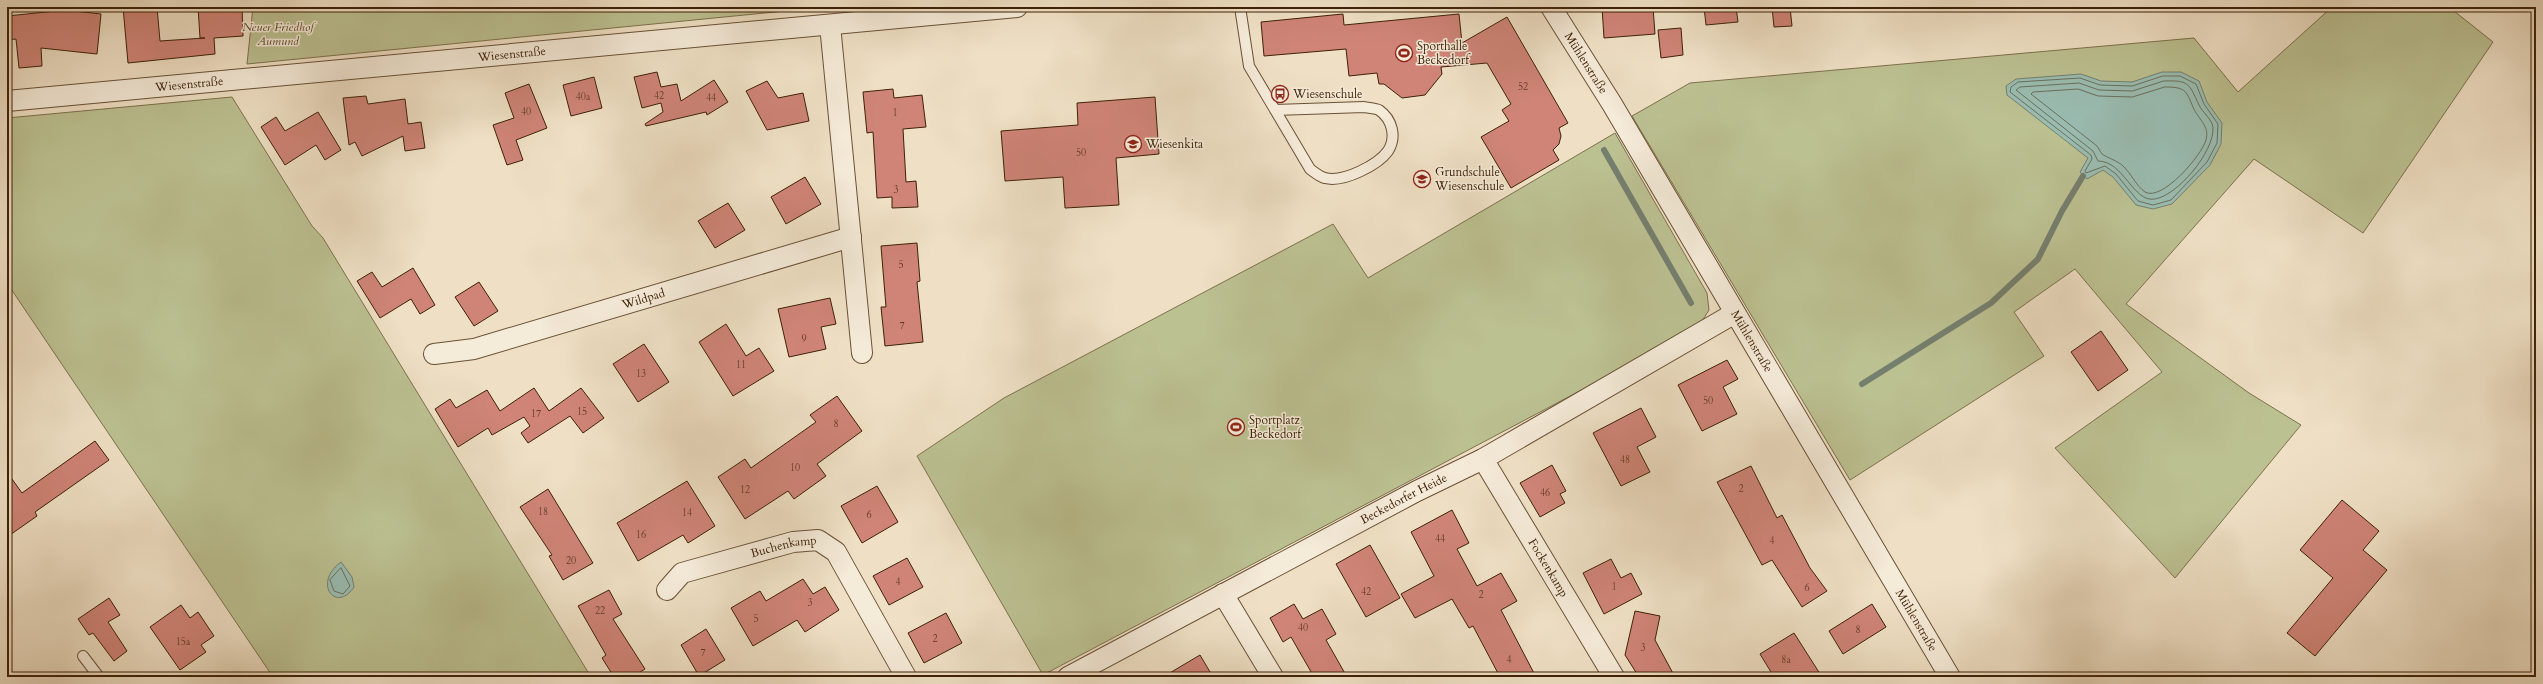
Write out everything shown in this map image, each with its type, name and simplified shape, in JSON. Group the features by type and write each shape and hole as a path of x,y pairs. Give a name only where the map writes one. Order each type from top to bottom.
{"street":[{"name":"Wiesenstraße","path":"7,101 1017,7"},
{"name":"Mühlenstraße","path":"1551,7 1612,104 1950,677"},
{"path":"830,25 862,353"},
{"name":"Wildpad","path":"434,354 474,348 851,237"},
{"name":"Beckedorfer Heide","path":"1068,677 1223,594 1483,459 1735,313"},
{"name":"Fockenkamp","path":"1483,459 1614,677"},
{"name":"Buchenkamp","path":"667,590 682,572 793,542 818,540 836,552 906,677"},
{"path":"1223,594 1273,677"}],"lane":[{"path":"1240,7 1249,66 1275,110 1310,169 1324,178 1338,179 1354,175 1381,157 1388,150 1393,139 1388,118 1378,109 1364,107 1275,110"},
{"path":"83,656 98,677"}],"green space":[{"name":"Neuer Friedhof Aumund","path":"253,7 826,7 247,64"},
{"path":"2332,7 2449,7 2493,42 2363,233 2254,159 2126,304 2249,393 2301,425 2175,578 2055,448 2162,372 2075,269 2014,312 2044,356 1850,480 1632,116 1690,83 2194,38 2238,92"},
{"path":"232,97 312,226 323,238 591,677 273,677 7,283 7,118"},
{"name":"Sportplatz Beckedorf","path":"1615,133 1707,293 1709,310 1697,329 1043,675 917,456 1004,398 1333,224 1368,278"}],"water":[{"path":"2162,72 2181,72 2199,81 2207,102 2222,123 2221,144 2210,165 2172,204 2153,209 2136,205 2113,177 2103,170 2087,179 2080,172 2088,158 2007,95 2006,86 2016,79 2081,74 2101,81 2132,82"},
{"path":"341,562 352,577 354,587 347,595 340,597 334,596 330,592 328,579 332,570"}],"building":[{"path":"123,7 157,7 160,41 205,38 200,38 198,7 242,7 243,36 214,38 215,54 128,63"},
{"path":"1602,7 1653,7 1655,34 1604,38"},
{"path":"1704,7 1736,7 1738,22 1706,25"},
{"path":"1772,7 1790,7 1792,26 1774,27"},
{"path":"66,10 101,14 97,54 41,48 42,66 19,68 16,39 7,40 7,16"},
{"path":"1343,14 1344,25 1459,14 1462,43 1507,17 1568,123 1559,128 1561,136 1559,144 1553,150 1559,160 1511,188 1481,137 1509,121 1502,110 1511,104 1487,63 1441,67 1442,74 1425,95 1402,98 1384,84 1379,84 1377,73 1349,76 1346,49 1264,56 1261,22"},
{"path":"1681,28 1683,55 1661,58 1658,30"},
{"path":"657,72 661,87 677,84 681,101 714,80 728,102 707,115 706,112 646,126 645,124 663,112 661,103 642,108 634,77"},
{"path":"594,77 602,108 571,116 563,85"},
{"path":"767,81 778,98 803,93 809,121 767,130 746,91"},
{"path":"529,84 547,128 516,140 523,160 507,165 493,125 514,118 505,93"},
{"path":"893,89 894,98 922,95 926,127 903,129 906,182 916,181 918,207 892,208 892,197 877,198 873,132 867,133 863,92"},
{"path":"366,96 368,104 405,99 408,124 421,122 425,148 405,151 403,136 362,156 355,142 349,145 343,98"},
{"path":"1155,97 1159,154 1116,158 1119,205 1065,208 1063,177 1005,181 1001,131 1078,125 1077,103"},
{"path":"318,112 341,150 325,160 316,145 285,165 261,127 276,117 285,131"},
{"path":"805,177 821,204 786,224 771,197"},
{"path":"728,203 745,230 715,248 698,221"},
{"path":"917,243 920,281 917,282 923,342 885,346 881,307 886,307 881,246"},
{"path":"413,268 435,305 420,314 411,299 380,318 357,281 372,272 382,287"},
{"path":"479,282 498,311 474,326 455,297"},
{"path":"830,298 836,324 821,327 826,349 789,357 778,309"},
{"path":"726,324 746,356 759,348 774,371 733,396 699,342"},
{"path":"2101,331 2128,370 2098,391 2071,352"},
{"path":"644,344 669,382 638,402 613,364"},
{"path":"1727,360 1738,379 1723,387 1737,414 1702,431 1678,385"},
{"path":"534,388 549,411 581,388 604,418 583,433 570,416 528,443 521,433 530,426 524,417 492,435 488,428 458,447 435,409 450,399 456,408 487,390 500,411"},
{"path":"837,396 862,431 817,464 826,476 794,499 788,491 745,519 718,477 745,459 751,468 816,422 810,415"},
{"path":"1641,408 1656,437 1637,447 1650,472 1621,486 1593,433"},
{"path":"95,441 109,460 35,512 37,516 7,537 7,472 22,493"},
{"path":"1552,465 1566,491 1560,494 1565,503 1540,517 1520,483"},
{"path":"1751,466 1777,518 1782,515 1810,568 1827,591 1802,607 1772,560 1762,565 1717,482"},
{"path":"687,481 715,526 688,543 683,535 638,561 617,523"},
{"path":"877,486 898,522 862,543 841,506"},
{"path":"548,489 593,563 563,580 549,556 552,555 520,507"},
{"path":"2342,500 2379,531 2363,550 2387,570 2315,656 2287,633 2333,578 2300,550"},
{"path":"1452,510 1469,543 1457,549 1477,586 1501,573 1517,601 1501,610 1536,677 1500,677 1473,626 1469,628 1452,599 1415,618 1401,594 1434,576 1411,532"},
{"path":"1370,545 1400,598 1366,617 1336,564"},
{"path":"907,558 923,587 889,605 873,576"},
{"path":"1611,559 1621,578 1631,573 1642,594 1604,614 1583,573"},
{"path":"803,579 813,594 825,587 839,610 805,632 797,620 753,646 731,608 760,591 766,601"},
{"path":"609,590 622,614 613,619 645,669 632,677 614,677 602,658 606,655 578,606"},
{"path":"109,598 120,615 108,622 127,651 114,661 93,633 89,635 78,619"},
{"path":"1294,604 1303,619 1322,609 1336,634 1326,640 1347,677 1314,677 1291,637 1283,642 1270,618"},
{"path":"1872,604 1886,627 1843,654 1829,631"},
{"path":"181,605 190,618 198,612 214,636 201,645 206,652 180,670 150,627"},
{"path":"1635,611 1660,616 1655,640 1675,677 1639,677 1625,655"},
{"path":"946,613 962,643 924,663 908,633"},
{"path":"706,629 725,660 699,676 681,645"},
{"path":"1794,633 1822,677 1774,677 1760,654"},
{"path":"1200,655 1213,677 1163,677"}],"waterway":[{"path":"1604,150 1691,303"},
{"path":"1862,384 1991,303 2038,259 2062,211 2083,176"}],"place":[{"name":"Sporthalle Beckedorf","path":"1404,53"},
{"name":"Wiesenschule","path":"1280,94"},
{"name":"Wiesenkita","path":"1133,144"},
{"name":"Grundschule Wiesenschule","path":"1422,179"},
{"name":"Sportplatz Beckedorf","path":"1236,427"}]}
